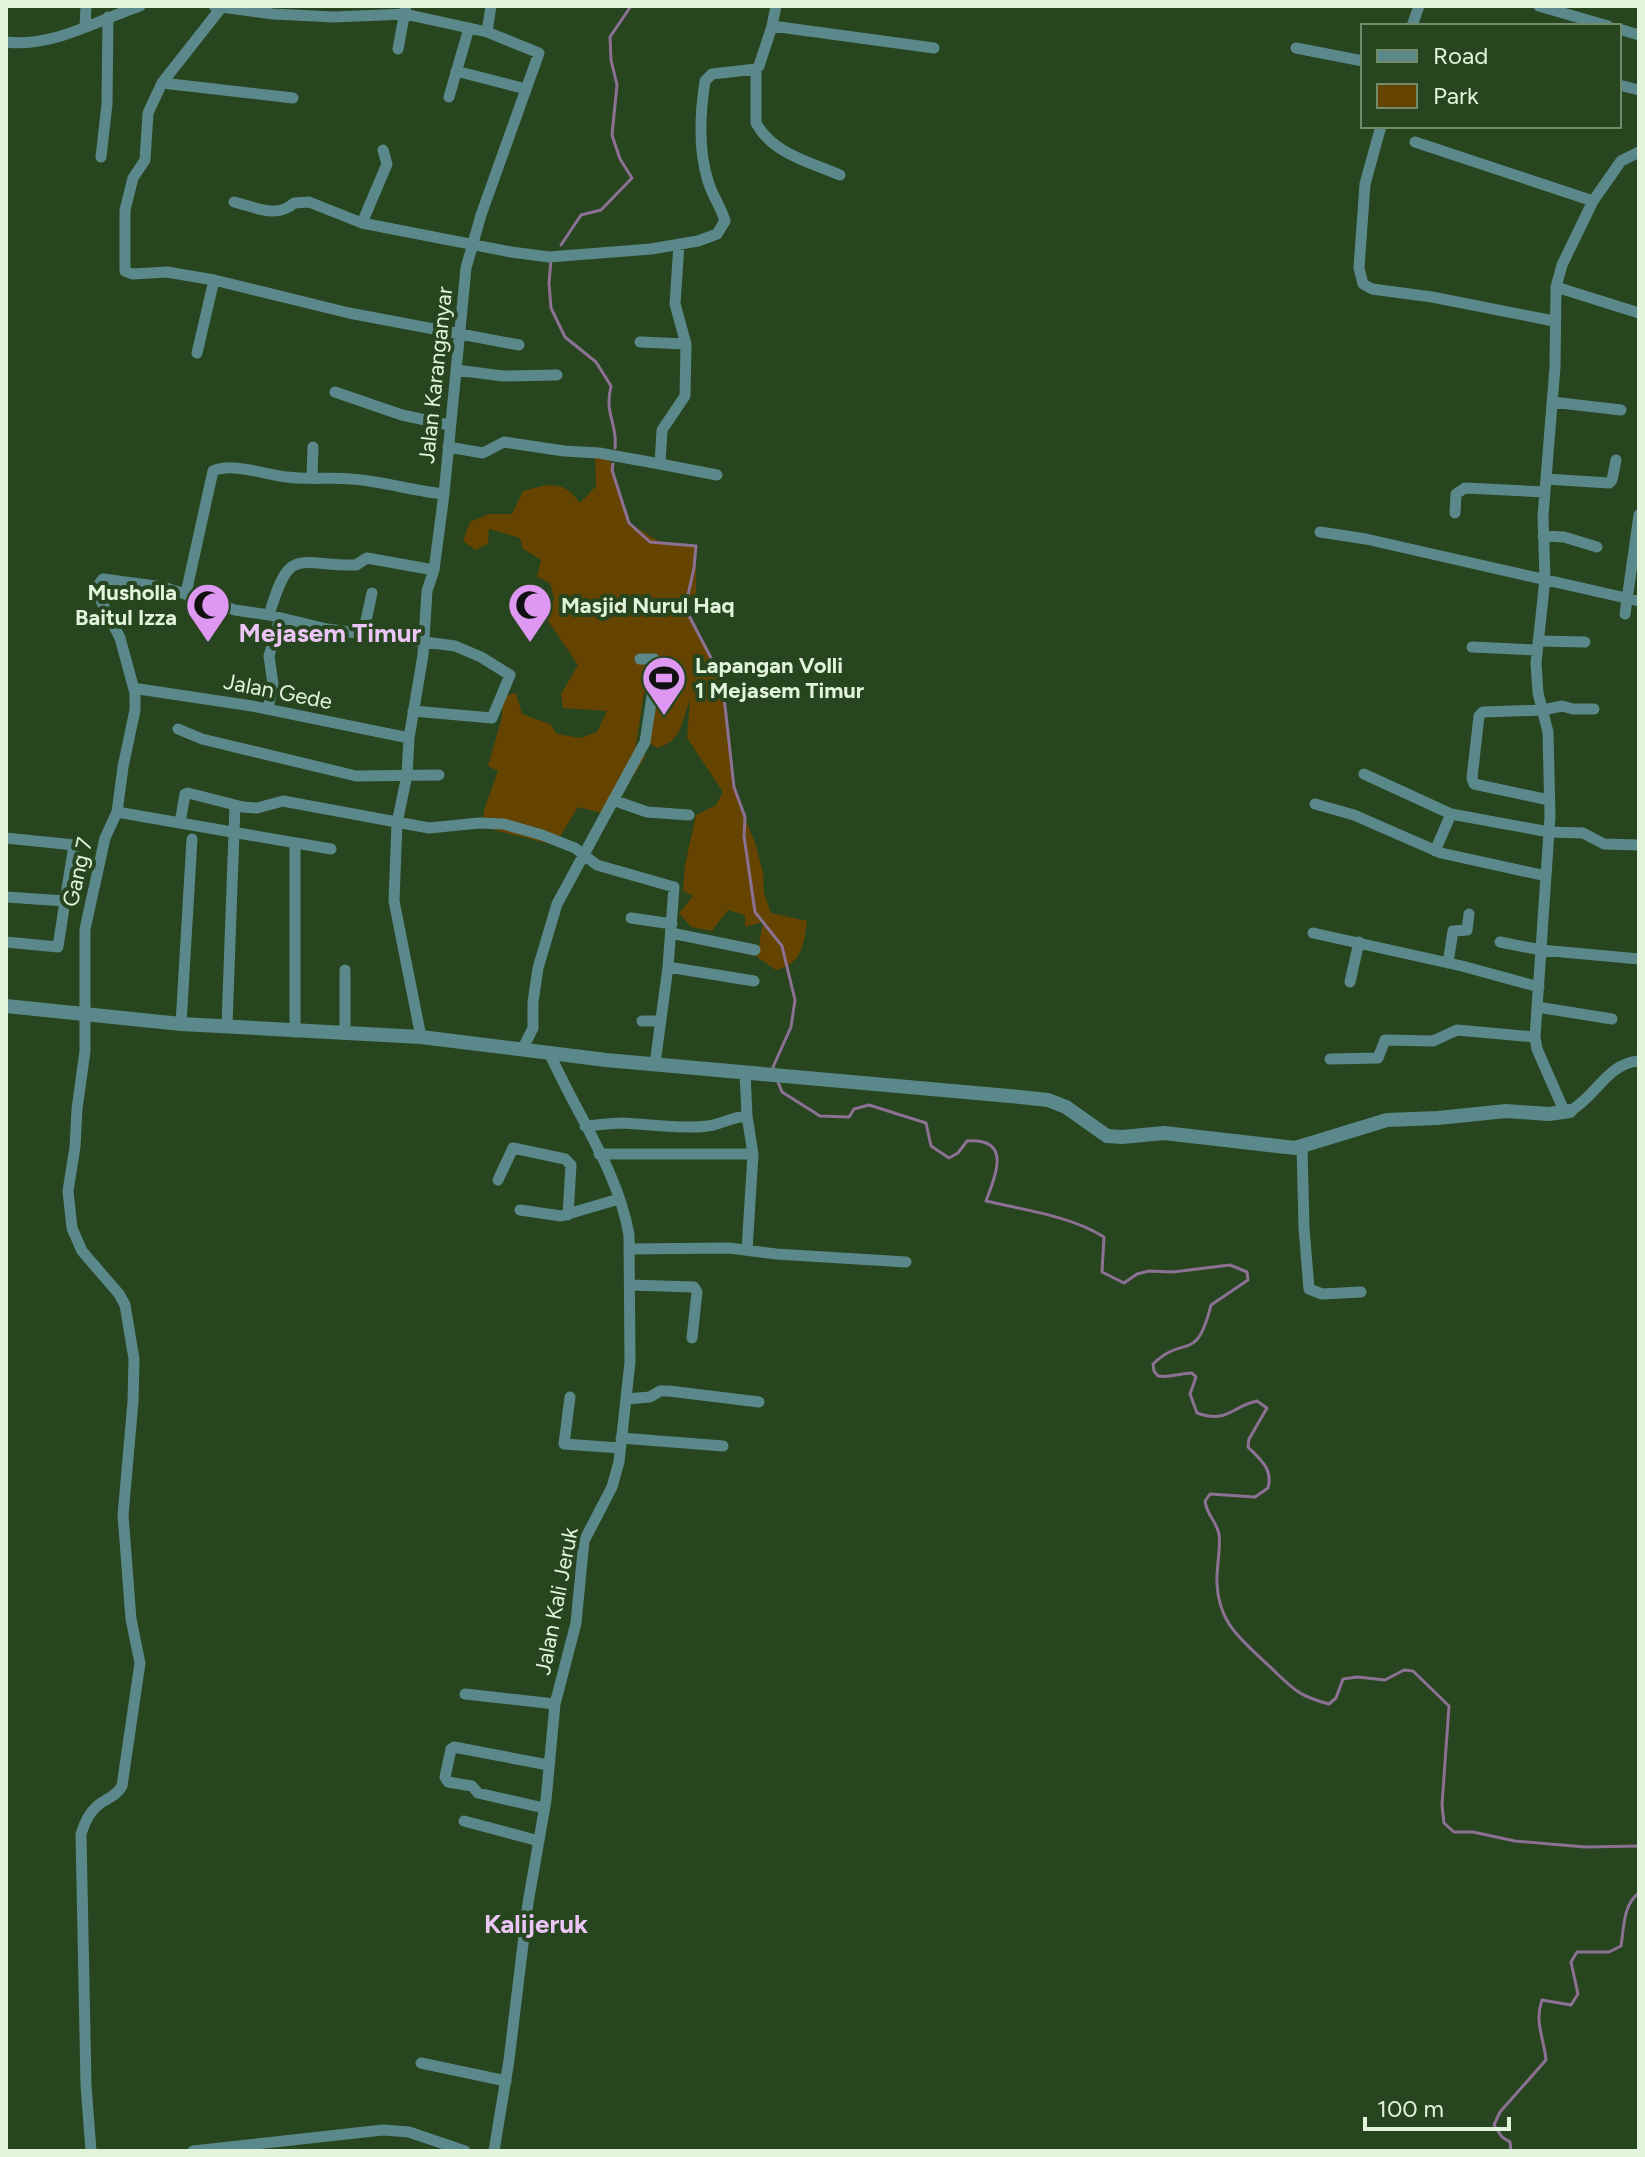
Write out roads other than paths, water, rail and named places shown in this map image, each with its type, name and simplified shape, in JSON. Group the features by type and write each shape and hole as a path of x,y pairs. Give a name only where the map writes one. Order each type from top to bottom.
{"street":[{"path":"85,26 86,6"},
{"path":"6,42 22,44 44,40 140,6"},
{"path":"487,32 491,6"},
{"path":"776,6 763,59 756,69 756,123 778,149 840,175"},
{"path":"1539,6 1601,24"},
{"path":"218,7 162,83 148,113 145,160 133,178 125,210 125,271 133,274 167,272 214,280 349,313 519,345"},
{"name":"Jalan Karanganyar","path":"218,7 334,17 405,10 487,32 539,53 472,245 464,281 444,494 434,570 427,591 407,775 397,823 394,901 421,1037"},
{"path":"398,49 405,10"},
{"path":"101,157 107,104 108,17"},
{"path":"772,26 934,48"},
{"path":"449,97 469,28"},
{"path":"1296,48 1361,61"},
{"path":"234,202 277,212 287,210 294,203 309,202 362,223 549,257 651,249 714,236 725,221 708,182 704,161 701,121 705,81 712,74 756,69"},
{"path":"456,71 526,89"},
{"path":"162,83 293,98"},
{"path":"1380,128 1365,184 1359,268 1363,284 1372,289 1432,297 1554,321"},
{"path":"1415,142 1593,201"},
{"path":"362,223 387,164 383,150"},
{"path":"1567,1112 1537,1049 1535,1037 1549,832 1548,732 1536,678 1545,579 1543,536 1556,287 1562,265 1593,201 1621,161 1639,152"},
{"path":"660,464 662,430 685,396 686,344 675,304 679,244"},
{"path":"197,353 214,280"},
{"path":"1556,287 1639,313"},
{"path":"640,342 686,344"},
{"path":"456,370 503,376 557,375"},
{"path":"335,392 402,415 449,425"},
{"path":"1552,402 1621,410"},
{"path":"448,447 483,453 504,442 599,453 717,475"},
{"path":"312,477 313,447"},
{"path":"1546,479 1609,483 1616,460"},
{"path":"186,593 213,471 219,468 293,478 354,479 444,494"},
{"path":"1455,513 1456,494 1465,488 1545,492"},
{"path":"1625,614 1633,599 1639,515"},
{"path":"1320,532 1366,539 1633,599"},
{"path":"1543,536 1564,537 1597,547"},
{"path":"268,709 273,684 269,656 284,574 304,561 356,565 367,558 434,570"},
{"path":"137,691 120,638 95,589 99,581 109,579 186,593 235,610 327,629 455,646 481,657 510,677 492,718 413,711"},
{"path":"363,634 372,593"},
{"path":"1472,647 1585,642"},
{"path":"534,1050 533,1002 538,968 557,904 646,740 656,670 654,659 640,659"},
{"name":"Jalan Gede","path":"137,691 268,709 409,738"},
{"name":"Gang 7","path":"91,2151 86,2085 81,1834 91,1812 100,1803 113,1798 122,1786 140,1663 131,1619 123,1515 134,1359 125,1305 82,1251 72,1228 68,1191 75,1147 86,1015 85,929 105,838 117,812 137,691"},
{"path":"1549,800 1489,789 1473,781 1477,721 1481,714 1562,706 1594,709"},
{"path":"178,729 202,739 356,776 439,775"},
{"path":"1364,774 1451,814 1549,832 1583,833 1604,844 1639,845"},
{"path":"180,823 187,793 257,808 283,801 429,828 504,824 575,848 597,865 674,887 668,967 655,1064"},
{"path":"613,800 647,812 689,815"},
{"path":"1315,804 1354,815 1435,851 1546,876"},
{"path":"227,1025 235,805"},
{"path":"117,812 233,832 295,850 331,849"},
{"path":"1435,851 1451,814"},
{"path":"6,838 74,845 58,947 6,942"},
{"path":"181,1024 192,839"},
{"path":"295,850 295,1032"},
{"path":"6,897 65,901"},
{"path":"1448,963 1453,931 1467,930 1469,914"},
{"path":"631,918 755,950"},
{"path":"1313,933 1539,987"},
{"path":"1350,982 1359,942"},
{"path":"1500,942 1541,950 1639,959"},
{"path":"668,967 754,981"},
{"path":"345,970 345,1034"},
{"path":"6,1006 181,1024 421,1037 655,1064 1048,1100 1072,1109 1101,1133 1114,1137 1164,1133 1283,1147 1302,1147 1387,1120 1506,1111 1567,1112 1588,1099 1617,1067 1639,1061"},
{"path":"1537,1007 1612,1019"},
{"path":"642,1021 660,1021"},
{"path":"1330,1059 1378,1058 1385,1040 1433,1041 1457,1030 1535,1037"},
{"name":"Jalan Kali Jeruk","path":"494,2151 544,1808 555,1704 576,1623 584,1541 612,1487 627,1399 630,1285 627,1225 619,1199 585,1126 534,1050"},
{"path":"745,1072 753,1154 747,1250"},
{"path":"585,1126 623,1123 647,1126 706,1125 747,1116"},
{"path":"1302,1147 1308,1284 1322,1294 1361,1292"},
{"path":"498,1180 513,1148 565,1159 571,1165 568,1215"},
{"path":"599,1154 753,1154"},
{"path":"520,1210 548,1216 568,1215 619,1199"},
{"path":"629,1249 747,1250 906,1262"},
{"path":"630,1285 694,1287 697,1292 692,1338"},
{"path":"627,1399 669,1391 759,1402"},
{"path":"570,1397 564,1444 723,1446"},
{"path":"465,1694 555,1704"},
{"path":"544,1808 478,1793 472,1786 448,1782 445,1777 454,1747 548,1765"},
{"path":"464,1821 539,1841"},
{"path":"421,2063 506,2081"},
{"path":"193,2151 383,2130 409,2132 465,2151"}],"waterway":[{"path":"561,245 581,215 601,210 632,178 620,159 612,135 617,85 610,37 631,6"},
{"path":"551,260 551,308 565,337 596,362 611,386 609,405 615,448"},
{"path":"613,464 612,470 629,523 650,542 696,546 685,608 722,679 734,787 745,817 744,836 755,912 782,946 795,1000 791,1027 773,1067 775,1071"},
{"path":"778,1082 782,1092 820,1116 849,1117 854,1109 869,1105 926,1123 931,1146 949,1158 958,1153 967,1141 990,1145 997,1160 986,1201 1062,1219 1104,1237 1102,1272 1124,1283 1137,1274 1149,1271 1173,1272 1230,1265 1247,1272 1248,1280 1211,1305 1206,1323 1194,1342 1173,1350 1153,1364 1158,1376 1192,1373 1196,1377 1190,1394 1197,1413 1223,1415 1257,1401 1267,1408 1249,1439 1248,1447 1267,1470 1268,1488 1255,1497 1210,1494 1205,1501 1219,1534 1219,1598 1233,1630 1295,1689 1329,1704 1336,1698 1343,1679 1385,1680 1404,1670 1413,1671 1449,1706 1442,1805 1444,1823 1454,1832 1585,1847 1639,1846"},
{"path":"1511,2151 1510,2142 1494,2125 1500,2112 1546,2060 1539,2023 1542,2000 1571,2005 1578,1994 1571,1962 1577,1952 1609,1952 1621,1946 1627,1910 1639,1893"}],"place":[{"name":"Musholla Baitul Izza","path":"208,644"},
{"name":"Masjid Nurul Haq","path":"530,644"},
{"name":"Lapangan Volli 1 Mejasem Timur","path":"664,717"}],"district":[{"name":"Mejasem Timur","path":"330,633"},
{"name":"Kalijeruk","path":"536,1924"}]}
